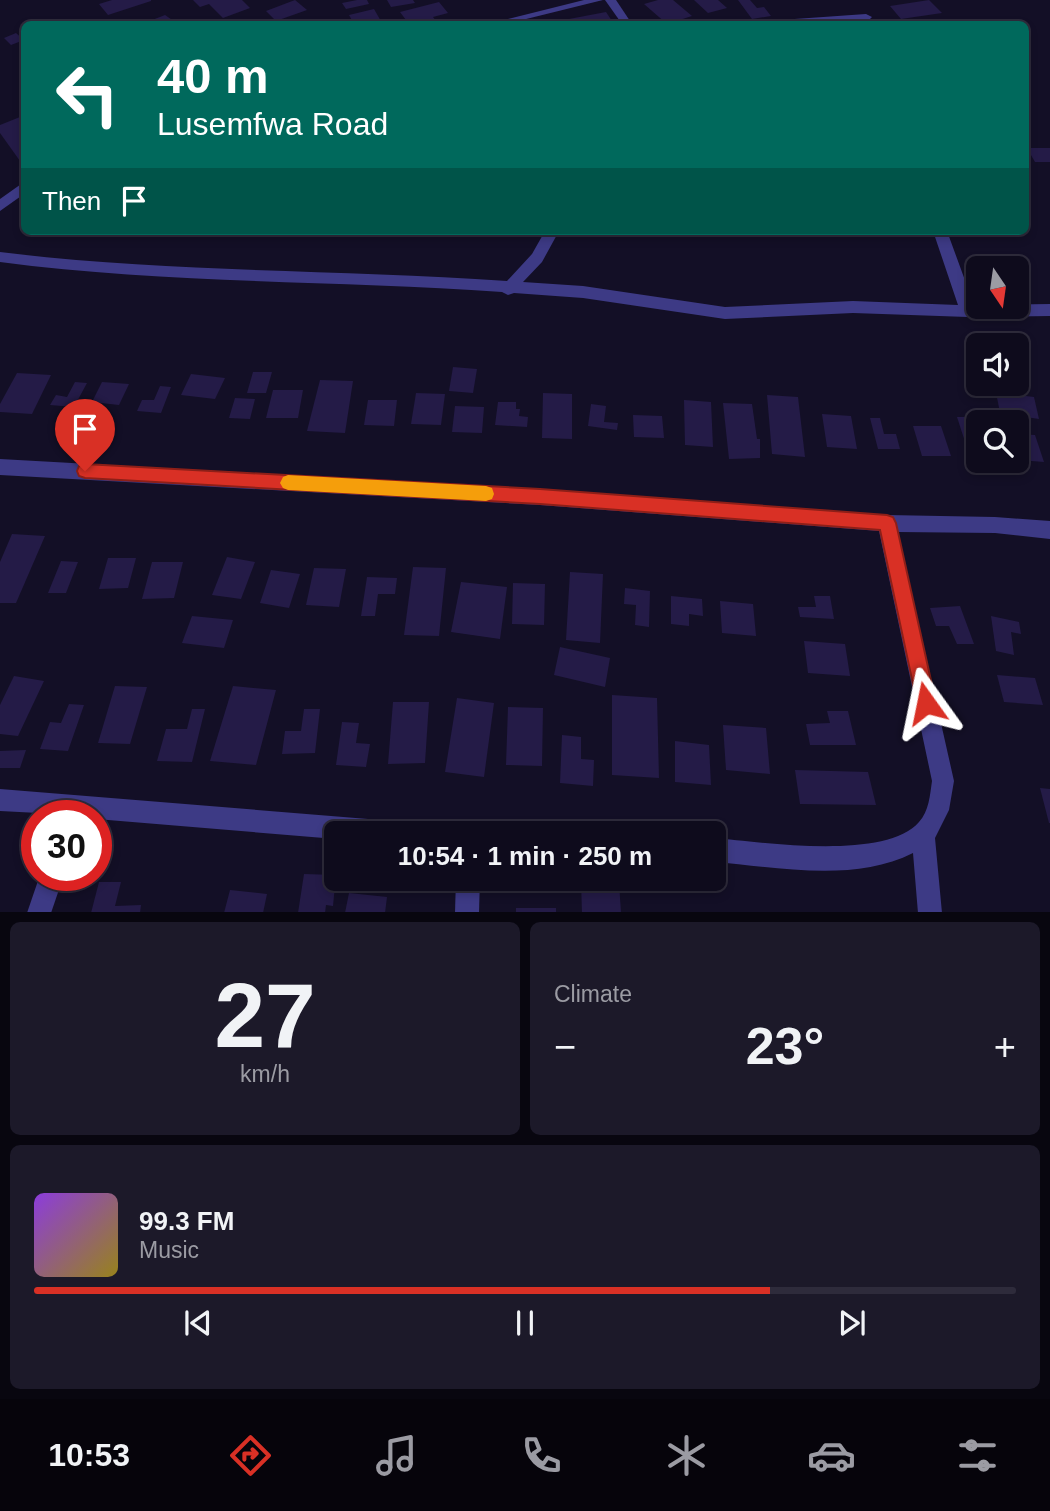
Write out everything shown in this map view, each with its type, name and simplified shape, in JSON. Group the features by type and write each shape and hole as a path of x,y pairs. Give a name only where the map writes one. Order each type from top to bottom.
{"street":[{"path":"507,21 598,0"},
{"path":"610,0 625,21"},
{"path":"809,21 866,17"},
{"path":"0,206 21,189"},
{"path":"508,289 537,258 550,235"},
{"path":"941,235 966,305"},
{"path":"0,257 47,263 281,277 430,281 508,289 583,292 725,313 853,307 966,311"},
{"path":"1029,310 1050,310"},
{"path":"0,467 540,497 887,523 995,525 1050,530"},
{"path":"726,850 831,859 890,850 923,834 938,811 943,781 887,523"},
{"path":"0,800 21,803"},
{"path":"112,814 324,828"},
{"path":"923,834 930,912"},
{"path":"39,912 46,891"},
{"path":"467,912 468,891"}],"building":[{"path":"112,0 151,1 108,15 99,4"},
{"path":"193,0 242,0 250,8 223,18 209,4 200,7"},
{"path":"295,0 307,10 276,21 266,11"},
{"path":"367,0 369,4 346,9 342,3"},
{"path":"387,0 413,0 415,3 391,7"},
{"path":"673,0 692,16 676,21 664,21 644,4"},
{"path":"694,0 718,0 727,8 708,13"},
{"path":"738,0 750,0 757,8 764,7 771,16 752,19"},
{"path":"929,0 942,13 901,19 890,6"},
{"path":"439,2 448,13 433,17 436,21 407,21 400,12"},
{"path":"374,9 381,21 352,21 349,15"},
{"path":"606,12 612,21 571,21 569,19"},
{"path":"165,15 174,21 150,21"},
{"path":"16,33 21,41 11,45 4,38"},
{"path":"21,118 21,161 0,133 0,125"},
{"path":"1029,148 1050,148 1050,162 1035,162"},
{"path":"453,367 477,369 473,393 449,391"},
{"path":"253,372 272,372 266,393 247,393"},
{"path":"17,373 51,375 32,414 0,412 0,404"},
{"path":"191,374 225,378 215,399 181,395"},
{"path":"320,380 353,381 345,433 307,431"},
{"path":"75,382 87,383 74,407 50,405 56,395 67,397"},
{"path":"102,382 129,384 119,405 92,402"},
{"path":"160,386 171,387 161,413 137,411 142,400 154,400"},
{"path":"273,390 303,390 298,418 266,418"},
{"path":"416,393 445,394 441,425 411,424"},
{"path":"543,393 572,394 572,439 542,438"},
{"path":"767,395 798,397 805,457 772,454"},
{"path":"997,396 1034,397 1039,419 1029,417 1029,410 999,410"},
{"path":"235,398 255,399 250,419 229,418"},
{"path":"368,400 397,400 394,426 364,425"},
{"path":"684,400 711,402 713,447 685,445"},
{"path":"498,402 516,402 516,409 520,409 519,416 528,417 527,427 495,425"},
{"path":"723,403 752,404 757,439 760,439 760,458 729,459"},
{"path":"591,404 606,406 604,422 618,423 617,430 588,426"},
{"path":"455,406 484,407 482,433 452,432"},
{"path":"822,414 851,416 857,449 827,447"},
{"path":"633,415 662,416 664,438 634,437"},
{"path":"957,417 966,417 966,445"},
{"path":"870,418 880,418 884,434 896,434 900,449 878,449"},
{"path":"913,426 941,426 951,456 922,456"},
{"path":"1029,435 1035,435 1044,462 1029,461"},
{"path":"12,534 45,536 16,603 0,603 0,562"},
{"path":"227,557 255,562 241,599 212,595"},
{"path":"108,558 136,558 128,588 99,589"},
{"path":"61,561 78,562 66,593 48,593"},
{"path":"152,562 183,562 174,598 142,599"},
{"path":"413,567 446,568 439,636 404,635"},
{"path":"314,568 346,569 339,607 306,605"},
{"path":"271,570 300,574 289,608 260,603"},
{"path":"570,572 603,574 600,643 566,640"},
{"path":"367,577 397,578 395,594 378,594 375,616 361,616"},
{"path":"461,582 507,587 500,639 451,632"},
{"path":"513,583 545,584 544,625 512,624"},
{"path":"625,588 650,591 649,627 635,625 636,605 624,604"},
{"path":"671,596 702,599 703,616 689,614 689,626 671,624"},
{"path":"814,596 830,596 834,619 800,617 798,607 816,607"},
{"path":"720,601 753,604 756,636 722,633"},
{"path":"960,606 974,644 957,644 949,626 936,626 930,608"},
{"path":"192,616 233,620 224,648 182,643"},
{"path":"991,616 1019,622 1021,634 1011,632 1014,655 996,651"},
{"path":"804,641 845,644 850,676 808,673"},
{"path":"560,647 610,658 605,687 554,675"},
{"path":"997,675 1035,678 1043,705 1004,702"},
{"path":"14,676 44,681 18,736 0,734 0,705"},
{"path":"115,686 147,687 130,744 98,743"},
{"path":"233,686 276,690 256,765 210,761"},
{"path":"612,695 657,698 659,778 612,775"},
{"path":"457,698 494,703 484,777 445,772"},
{"path":"393,702 429,702 425,763 388,764"},
{"path":"69,704 84,705 68,751 40,749 50,722 61,723"},
{"path":"508,707 543,708 542,766 506,765"},
{"path":"192,709 205,709 192,762 157,761 166,729 187,729"},
{"path":"304,709 320,709 315,753 282,754 285,731 301,731"},
{"path":"827,711 848,711 856,745 810,745 806,724 830,723"},
{"path":"342,722 359,723 356,743 370,744 366,767 336,765"},
{"path":"723,725 766,728 770,774 726,770"},
{"path":"562,735 581,737 581,759 594,760 593,786 560,783"},
{"path":"675,741 709,745 711,785 675,782"},
{"path":"26,750 20,768 0,768 0,751"},
{"path":"795,770 868,772 876,805 800,804"},
{"path":"1040,788 1050,789 1050,823 1049,823"},
{"path":"304,874 324,875 324,891 334,891 333,906 326,905 325,912 298,912"},
{"path":"112,882 121,882 115,906 141,905 140,912 91,912 97,891 112,891"},
{"path":"230,890 267,894 263,912 224,912"},
{"path":"581,891 620,891 621,912 582,912"},
{"path":"349,893 387,897 385,912 345,912"},
{"path":"516,908 556,908 556,912 516,912"}],"slow traffic":[{"path":"288,483 486,494"}],"route":[{"path":"85,471 540,497 887,523 926,703"}]}
